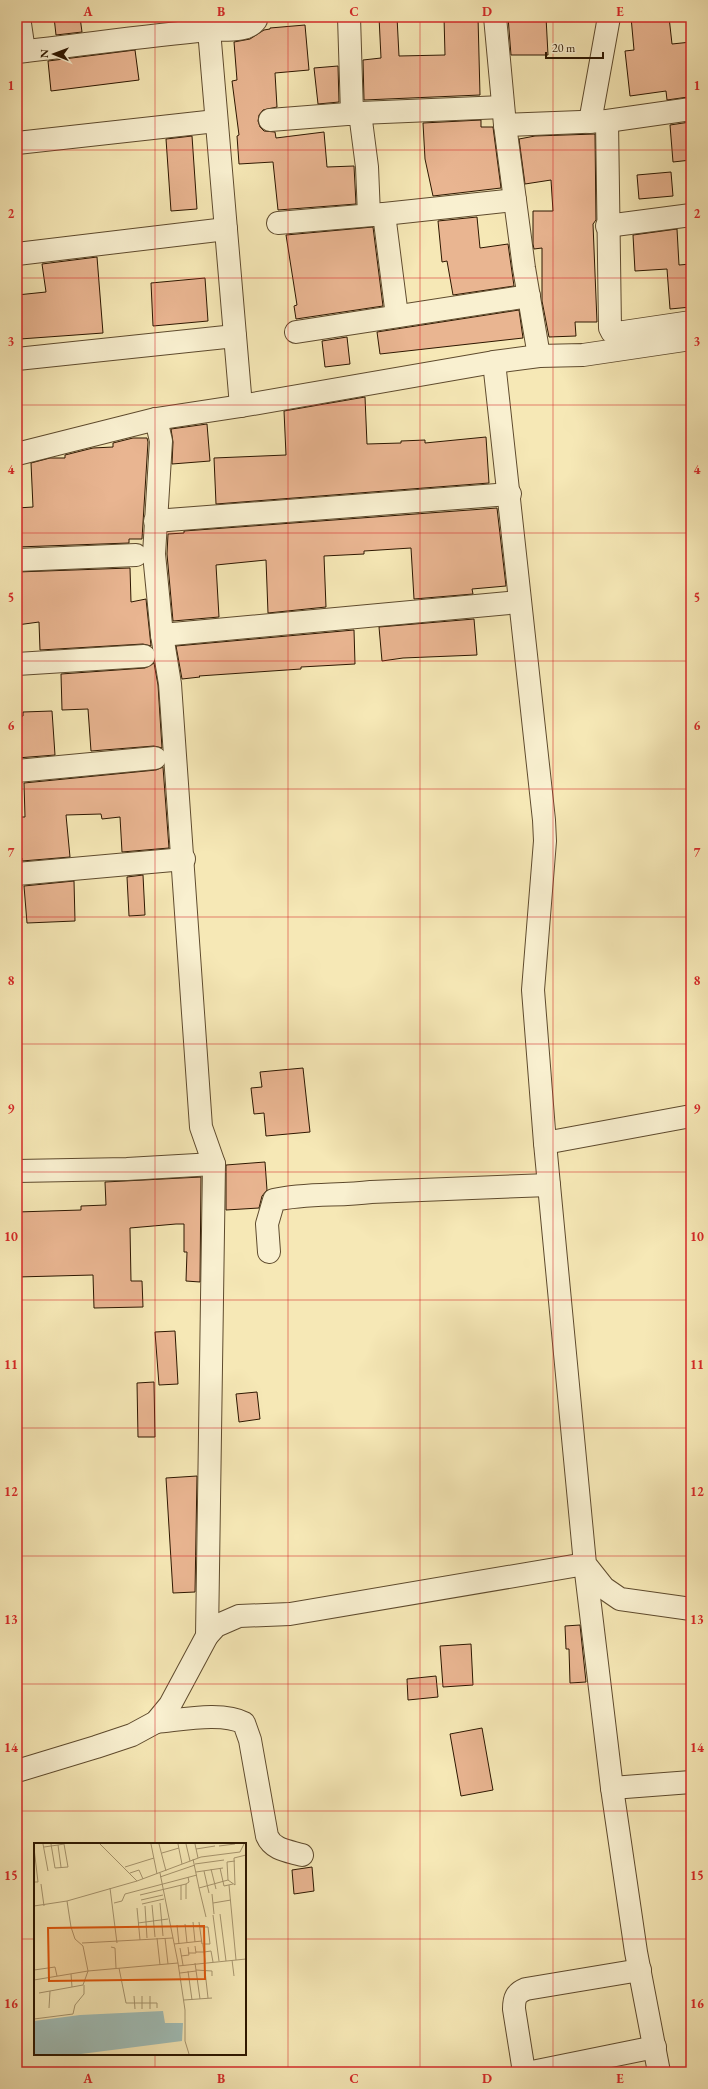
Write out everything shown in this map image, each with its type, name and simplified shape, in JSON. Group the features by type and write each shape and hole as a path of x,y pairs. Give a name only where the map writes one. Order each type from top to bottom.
{"street":[{"path":"19,17 21,52 252,26 256,20 256,17"},
{"path":"349,17 356,113 397,316"},
{"path":"495,17 504,116 515,200 539,356"},
{"path":"609,17 599,122 607,226 610,328 612,332 617,332 691,322"},
{"path":"209,30 241,406"},
{"path":"270,120 356,113 504,116 599,122 691,109"},
{"path":"17,143 216,121"},
{"path":"278,223 377,215 515,200"},
{"path":"607,226 691,215"},
{"path":"17,254 226,229"},
{"path":"296,332 529,296"},
{"path":"17,359 235,336"},
{"path":"17,454 156,419 241,406 494,362 539,356 583,355 691,339"},
{"path":"494,362 510,494 519,602 545,841 533,990 545,1142 585,1564 612,1788 636,1952 659,2072"},
{"path":"17,1772 132,1735 156,1722 170,1705 212,1631 214,1164 201,1127 184,858 170,684 162,635 154,554 161,441 156,419"},
{"path":"155,521 510,494"},
{"path":"17,560 136,555"},
{"path":"162,635 519,602"},
{"path":"17,664 144,656"},
{"path":"17,771 156,758"},
{"path":"17,874 184,858"},
{"path":"545,1142 691,1116"},
{"path":"17,1171 127,1169 214,1164"},
{"path":"269,1252 268,1224 274,1200 290,1197 345,1195 371,1192 549,1185"},
{"path":"212,1631 239,1616 290,1614 585,1564"},
{"path":"585,1564 604,1588 620,1599 691,1609"},
{"path":"156,1722 228,1718 244,1723 248,1730 266,1836 270,1844 277,1848 302,1855"},
{"path":"612,1788 691,1782"},
{"path":"524,2072 514,2009 514,1999 519,1992 526,1989 640,1970"},
{"path":"532,2072 655,2047"}],"building":[{"path":"54,17 80,17 82,32 56,35"},
{"path":"379,17 397,17 399,56 445,55 444,17 478,17 480,95 364,100 363,60 381,58"},
{"path":"508,17 546,17 548,55 511,55"},
{"path":"631,17 669,17 672,44 691,42 691,88 687,88 688,97 667,100 666,91 630,96 625,51 634,50"},
{"path":"305,25 309,70 275,73 277,107 263,110 259,115 258,121 260,127 264,131 275,132 276,138 324,132 327,167 354,166 356,204 278,210 273,162 239,164 237,136 239,135 232,81 237,80 234,42 250,39 270,28"},
{"path":"135,50 139,80 51,91 48,61"},
{"path":"338,66 339,102 318,104 314,68"},
{"path":"481,120 481,127 493,127 501,188 433,196 425,159 423,123"},
{"path":"690,122 691,160 673,162 670,125"},
{"path":"595,134 596,220 593,224 597,322 575,322 576,336 549,337 542,301 542,248 534,249 533,211 553,211 551,180 525,184 519,139 535,136"},
{"path":"192,136 197,209 171,211 166,139"},
{"path":"671,172 673,196 639,199 637,175"},
{"path":"477,217 480,248 508,244 514,286 453,295 447,261 442,262 438,221"},
{"path":"373,227 383,306 296,319 294,306 297,305 286,235"},
{"path":"677,229 679,265 691,264 691,307 670,309 667,269 635,271 633,235"},
{"path":"97,257 103,333 20,339 17,295 46,292 42,264"},
{"path":"205,278 208,321 153,326 151,283"},
{"path":"519,310 523,338 380,354 377,332"},
{"path":"347,337 350,364 325,367 322,341"},
{"path":"365,397 367,444 401,443 401,441 425,440 425,443 486,437 489,483 216,504 214,458 286,455 284,411"},
{"path":"207,424 210,461 172,464 173,442 171,429"},
{"path":"133,438 147,438 148,442 142,539 129,539 129,543 17,547 17,508 33,507 31,463 50,458 65,458 65,455 93,448 113,447 113,443"},
{"path":"497,508 506,586 472,589 473,594 414,599 411,548 364,551 364,554 324,556 326,607 268,613 266,560 216,565 219,617 173,621 167,554 168,534 184,533 184,531"},
{"path":"130,568 131,602 146,599 151,646 143,644 40,650 39,622 17,625 17,572"},
{"path":"474,619 477,655 403,658 382,661 379,627"},
{"path":"354,630 355,664 301,667 301,669 199,676 200,677 182,679 176,646"},
{"path":"154,663 158,685 162,748 154,746 91,751 88,709 62,710 61,674 145,668"},
{"path":"52,711 55,755 17,758 17,717 23,716 23,712"},
{"path":"163,767 169,848 122,852 120,817 102,819 101,814 66,815 70,857 22,861 22,858 17,858 17,817 25,817 24,783 156,770"},
{"path":"143,875 145,915 129,916 127,877"},
{"path":"74,881 75,921 27,923 24,886"},
{"path":"303,1068 310,1132 266,1136 264,1113 254,1114 251,1088 262,1087 260,1072"},
{"path":"265,1162 267,1190 262,1196 259,1208 226,1210 226,1165"},
{"path":"201,1177 200,1282 186,1281 187,1252 184,1252 184,1224 130,1228 131,1281 142,1281 143,1307 94,1308 93,1275 17,1277 17,1212 81,1210 81,1206 106,1205 105,1182"},
{"path":"175,1331 178,1384 159,1385 155,1332"},
{"path":"154,1382 155,1437 138,1437 137,1383"},
{"path":"257,1392 260,1419 239,1422 236,1394"},
{"path":"197,1476 195,1592 173,1593 166,1478"},
{"path":"580,1625 586,1682 570,1683 569,1649 566,1649 565,1626"},
{"path":"471,1644 473,1685 443,1687 440,1646"},
{"path":"436,1676 438,1697 408,1700 407,1679"},
{"path":"482,1728 493,1790 461,1796 450,1734"},
{"path":"312,1867 314,1891 294,1894 292,1870"}]}
